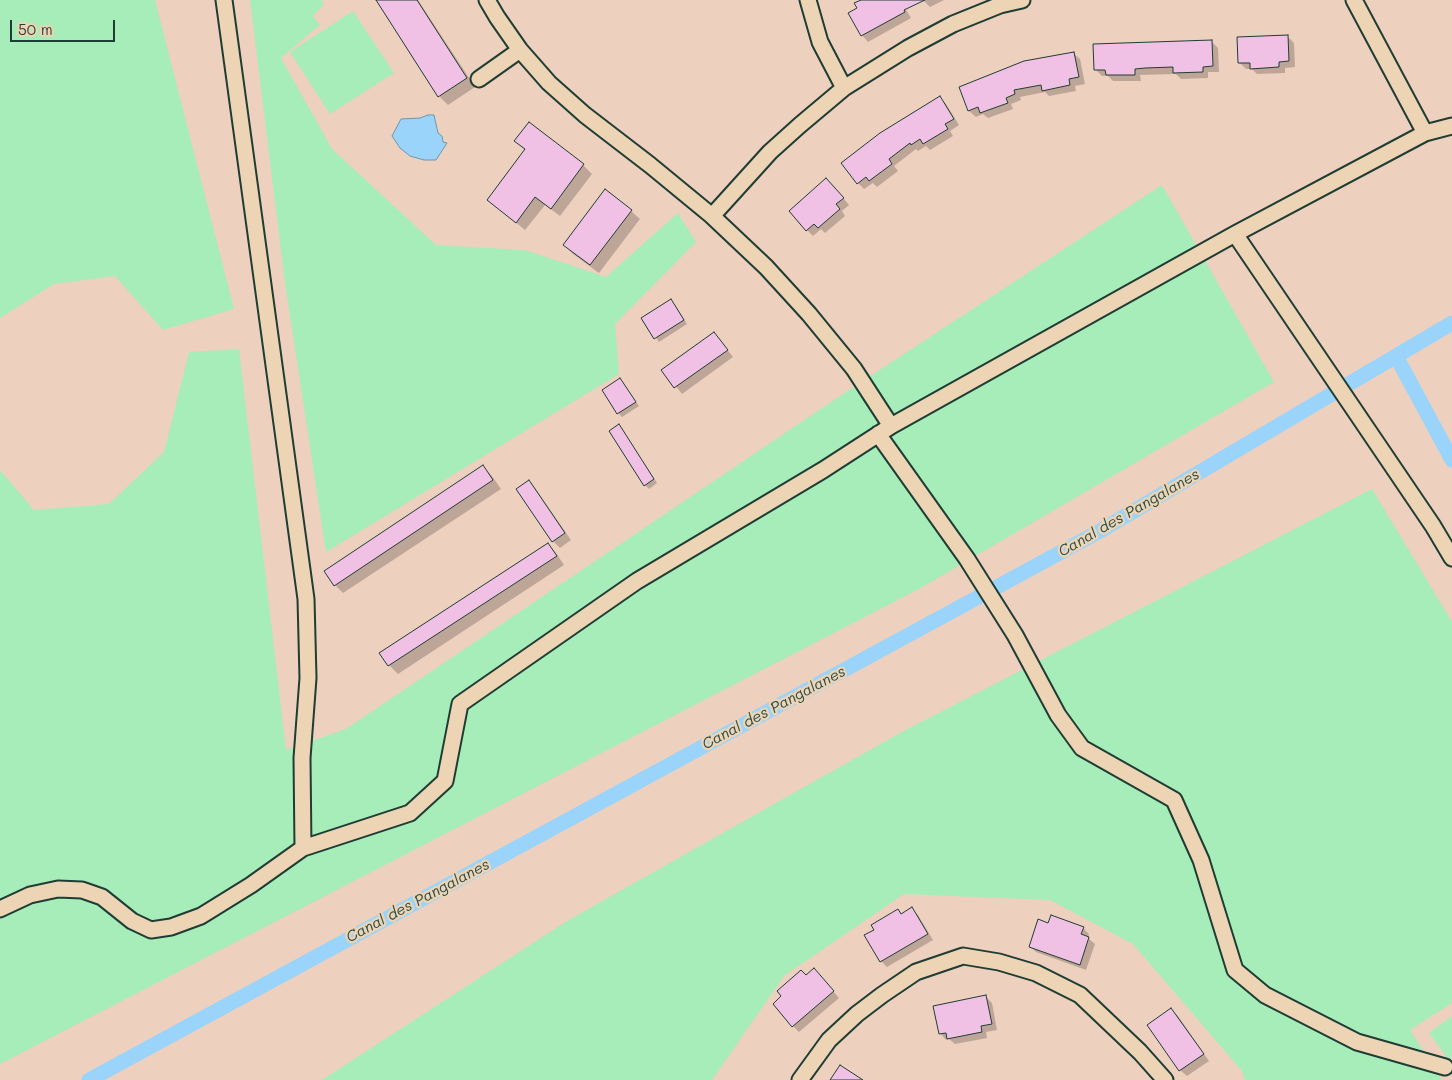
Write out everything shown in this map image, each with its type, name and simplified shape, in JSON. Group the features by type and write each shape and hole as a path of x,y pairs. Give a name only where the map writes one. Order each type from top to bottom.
{"street":[{"path":"224,0 306,598 308,678 302,758 303,848"},
{"path":"487,0 520,50 549,83 585,115 650,164 712,216 766,267 809,314 854,369 884,430 1015,635 1058,715 1082,748 1174,800 1201,860 1235,970 1265,996 1357,1042 1445,1067"},
{"path":"808,0 820,42 844,88"},
{"path":"712,216 770,152 800,124 844,88 908,48 953,24 1000,4 1022,0"},
{"path":"1354,0 1425,133"},
{"path":"478,79 520,50"},
{"path":"0,910 30,894 58,889 82,890 102,897 132,921 152,930 170,927 200,916 251,885 303,848 410,813 445,781 460,704 637,581 823,470 884,430 1235,234 1425,133 1452,126"},
{"path":"1235,234 1433,526 1452,558"},
{"path":"800,1080 828,1040 856,1014 916,972 963,956 999,962 1036,973 1080,995 1140,1052 1165,1080"}],"green space":[{"path":"0,0 155,0 234,309 163,330 115,276 54,284 0,318"},
{"path":"250,0 322,0 324,4 313,16 320,25 281,58 332,149 436,245 525,250 606,277 678,213 696,242 615,324 619,374 326,552 285,283"},
{"path":"353,11 394,73 330,114 290,52"},
{"path":"1162,185 1274,382 919,589 0,1064 0,470 34,510 109,504 164,452 189,352 239,349 286,750 346,729 846,392"},
{"path":"1372,489 1452,622 1452,1003 1410,1030 1442,1080 1245,1080 1242,1071 1133,944 1050,900 904,894 784,976 712,1080 322,1080 567,921 900,733"},
{"path":"1452,1016 1452,1057 1449,1060 1429,1033"}],"water":[{"path":"434,115 438,133 442,136 443,142 447,143 436,160 424,160 410,156 400,148 392,136 401,119 420,118"}],"building":[{"path":"376,0 417,0 467,78 438,97"},
{"path":"861,0 925,0 904,10 905,12 861,36 848,13 857,8 854,3"},
{"path":"1288,35 1289,61 1279,62 1279,67 1250,69 1250,63 1238,63 1237,37"},
{"path":"1212,40 1213,66 1203,67 1203,72 1173,73 1173,67 1135,69 1135,75 1106,75 1105,70 1094,70 1093,44"},
{"path":"1074,52 1079,77 1069,79 1070,85 1042,91 1041,85 1014,90 1015,94 1006,98 1008,103 980,113 978,107 968,111 959,87 1024,61"},
{"path":"940,96 954,119 945,124 948,129 923,144 920,139 911,145 910,143 889,159 892,164 869,181 866,177 857,184 841,163 880,133"},
{"path":"529,122 584,164 551,209 535,197 516,223 487,200 525,149 514,141"},
{"path":"826,178 844,198 836,204 840,209 818,228 814,224 806,231 789,211"},
{"path":"605,189 632,210 590,265 563,245"},
{"path":"671,299 684,320 654,339 641,318"},
{"path":"714,332 728,350 674,388 661,370"},
{"path":"620,378 636,402 617,414 602,390"},
{"path":"619,424 654,479 644,486 609,431"},
{"path":"483,465 493,480 334,586 324,571"},
{"path":"529,480 565,533 552,542 516,489"},
{"path":"548,543 557,556 388,666 379,653"},
{"path":"912,907 928,934 880,962 864,935 874,930 871,925 898,909 901,914"},
{"path":"1051,915 1084,927 1081,934 1089,937 1080,965 1029,947 1038,919 1048,923"},
{"path":"814,968 834,991 792,1027 773,1004 781,996 777,991 801,970 806,975"},
{"path":"986,995 992,1024 981,1026 982,1032 947,1039 946,1033 939,1034 933,1006"},
{"path":"1171,1008 1204,1054 1179,1071 1147,1025"},
{"path":"840,1065 863,1080 830,1080"}],"waterway":[{"name":"Canal des Pangalanes","path":"89,1080 1100,531 1452,323"},
{"path":"1396,356 1452,460"}]}
